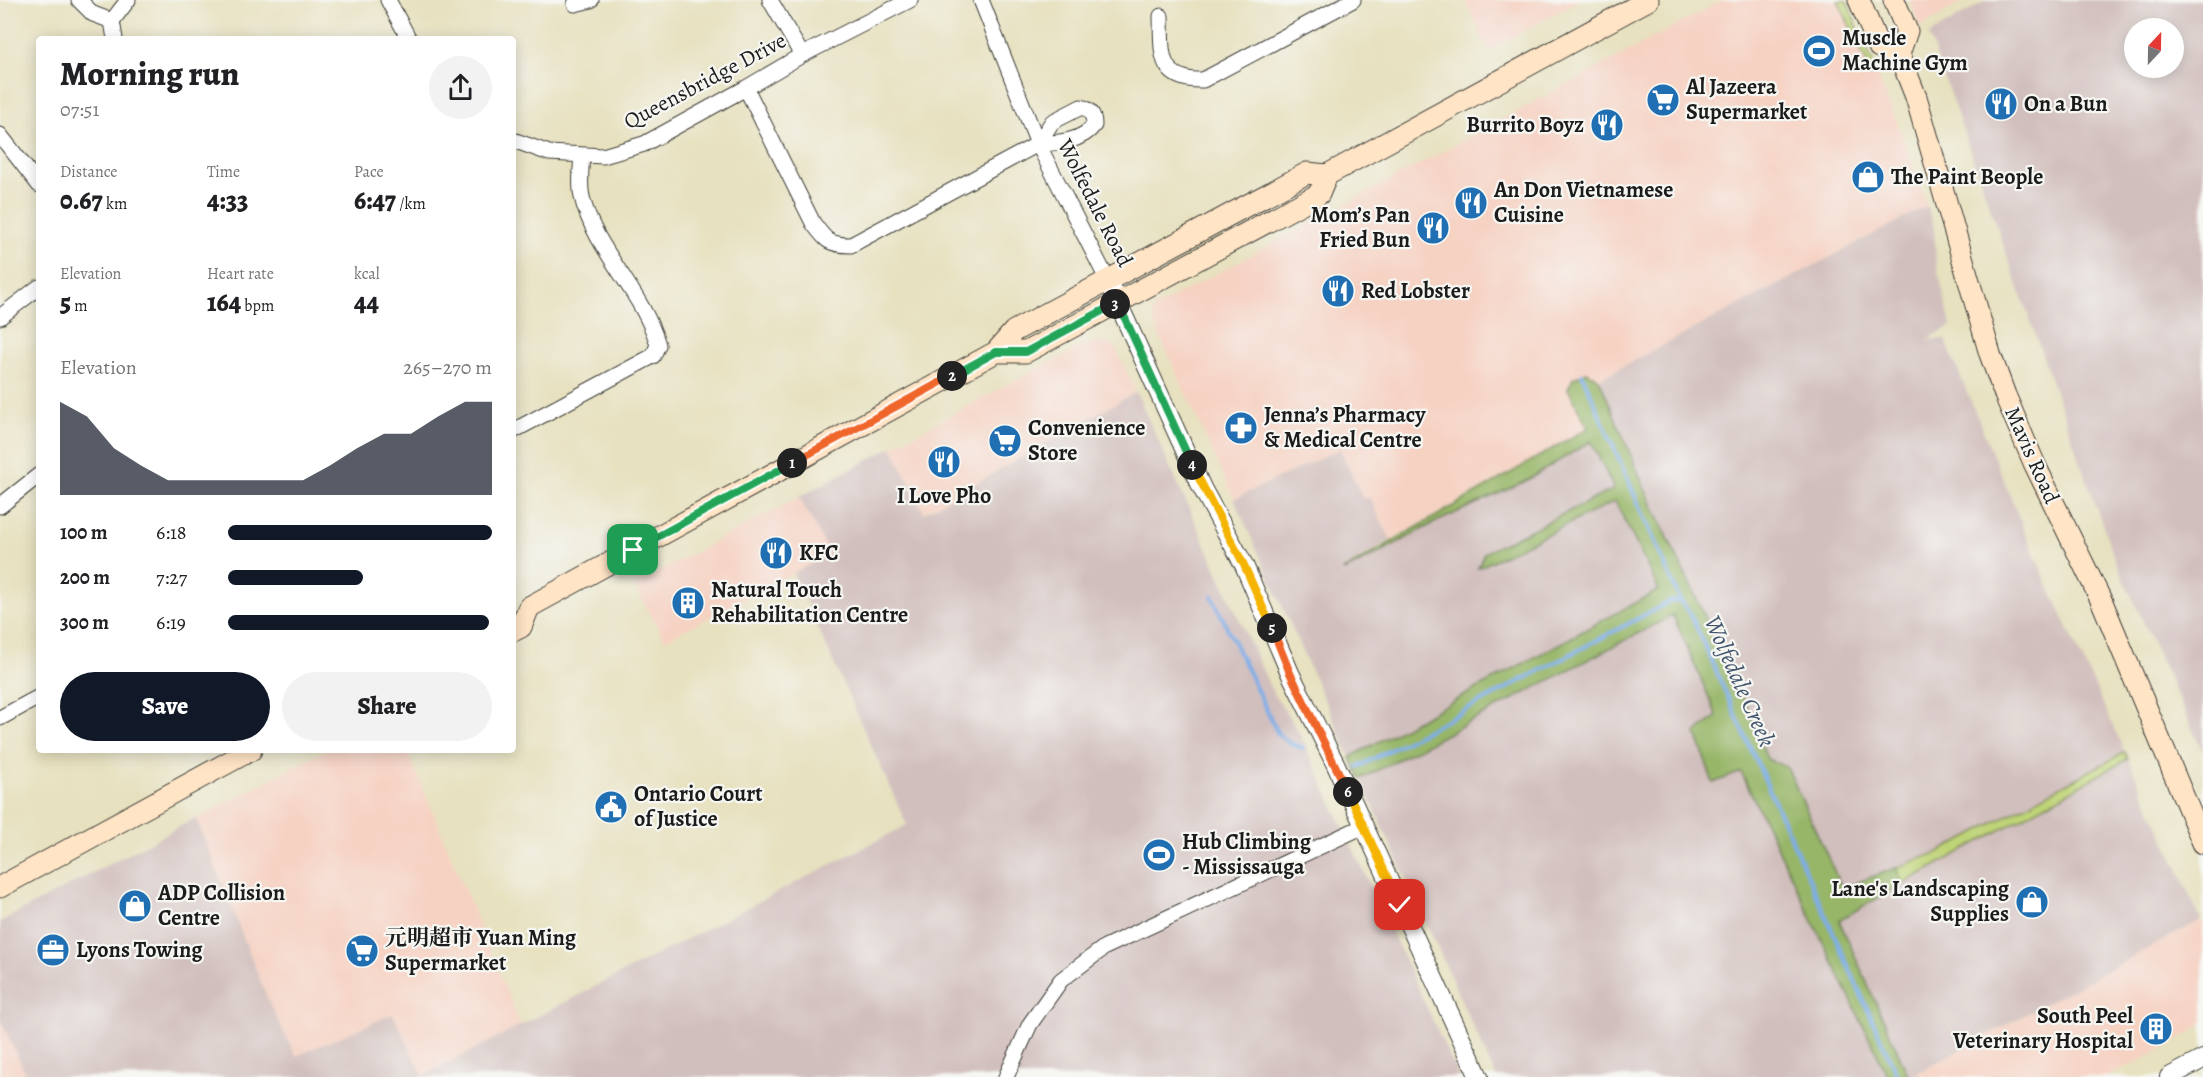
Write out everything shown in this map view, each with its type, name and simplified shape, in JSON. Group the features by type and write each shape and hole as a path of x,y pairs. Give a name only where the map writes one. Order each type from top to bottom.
{"main road":[{"path":"516,630 521,627 521,605 996,352 1014,331 1307,173 1327,175 1648,0"},
{"path":"1859,0 1879,47 1899,54 1907,31 1894,0"},
{"name":"Mavis Road","path":"1899,54 1916,97 1990,354 2005,395 2035,465 2102,602 2203,843"},
{"path":"996,352 1026,352 1118,303 1319,194 1327,175"},
{"path":"0,887 246,753"}],"street":[{"path":"79,0 93,14 112,21"},
{"path":"114,36 112,21 128,0"},
{"path":"388,0 407,36"},
{"path":"574,4 591,0"},
{"path":"770,0 801,55"},
{"name":"Queensbridge Drive","path":"516,141 549,153 603,156 644,144 801,55 910,0"},
{"name":"Wolfedale Road","path":"981,0 1038,144 1108,281 1202,489 1244,565 1290,673 1364,826 1479,1077"},
{"path":"1161,16 1162,47 1167,67 1177,77 1189,81 1203,81 1353,0"},
{"path":"746,88 813,223 823,237 836,245 851,245 1038,144"},
{"path":"0,135 36,181"},
{"path":"516,429 652,356 658,345 649,318 602,242 585,208 581,194 582,155"},
{"path":"0,317 36,289"},
{"path":"0,506 36,477"},
{"path":"0,718 36,699"},
{"path":"1006,1077 1030,1024 1061,980 1105,947 1364,826"},
{"path":"2169,1077 2203,1059"}],"shaded area":[{"path":"1465,0 1580,0 1488,51"},
{"path":"1723,0 1846,0 1904,139 1927,206 1599,379 1587,372 1569,391 1588,427 1391,540 1369,497 1363,500 1340,449 1234,499 1155,326 1153,313 1155,307"},
{"path":"1909,0 1965,0 1920,27"},
{"path":"1987,0 2203,0 2203,752 2115,560 1929,35"},
{"path":"1927,206 1934,228 1936,261 1951,326 1926,340 1945,339 2035,556 2125,752 1939,852 1842,888 1787,767 1767,759 1747,706 1645,489 1599,379"},
{"path":"1092,342 1112,344 1136,392 923,513 892,447 1042,366"},
{"path":"1136,392 1272,691 1301,736 1459,1077 27,1077 0,1019 0,922 196,818 270,1005 296,1056 393,1014 423,1076 907,825 793,573 830,554 799,497 892,447 924,513"},
{"path":"1591,441 1614,489 1484,553 1479,567 1615,501 1659,590 1350,757 1234,499 1340,449 1363,499 1369,497 1391,540 1344,567 1526,481"},
{"path":"799,497 830,554 665,640 634,585"},
{"path":"1673,615 1717,716 1713,782 1741,772 1888,1077 1496,1077 1361,779"},
{"path":"319,753 408,753 521,1026 422,1077 393,1014 296,1056 270,1005 196,819"},
{"name":"Lane's Landscaping Supplies","path":"2128,759 2201,920 1909,1077 1839,919"},
{"path":"2201,920 2203,924 2203,1024 2166,1047 2107,1077 1910,1077"},
{"path":"0,1019 27,1077 0,1077"}],"green space":[{"path":"1838,0 1846,0 1876,70 1872,73 1864,71 1869,68"},
{"path":"1587,372 1599,379 1645,489 1747,706 1767,759 1787,767 1842,888 1896,868 1903,884 1839,920 1909,1077 1888,1077 1741,772 1713,783 1696,733 1717,716 1673,615 1361,779 1350,757 1659,590 1615,501 1478,568 1484,553 1614,489 1591,441 1526,481 1436,522 1345,571 1343,570 1588,428 1568,389 1573,378"},
{"path":"2125,752 2128,759 1903,884 1896,868 1939,852"}],"waterway":[{"path":"1582,374 1681,602"},
{"name":"Wolfedale Creek","path":"1212,596 1278,734 1291,744 1303,748"},
{"name":"Wolfedale Creek","path":"1358,767 1671,601 1681,602 1690,613 1898,1077"}],"place":[{"name":"Muscle Machine Gym","path":"1819,51"},
{"name":"Al Jazeera Supermarket","path":"1663,100"},
{"name":"On a Bun","path":"2001,104"},
{"name":"Burrito Boyz","path":"1607,125"},
{"name":"The Paint Beople","path":"1868,177"},
{"name":"An Don Vietnamese Cuisine","path":"1471,203"},
{"name":"Mom’s Pan Fried Bun","path":"1433,228"},
{"name":"Red Lobster","path":"1338,291"},
{"name":"Jenna’s Pharmacy & Medical Centre","path":"1241,428"},
{"name":"Convenience Store","path":"1005,441"},
{"name":"I Love Pho","path":"944,462"},
{"name":"KFC","path":"776,553"},
{"name":"Natural Touch Rehabilitation Centre","path":"688,603"},
{"name":"Ontario Court of Justice","path":"611,807"},
{"name":"Hub Climbing - Mississauga","path":"1159,855"},
{"name":"Lane's Landscaping Supplies","path":"2032,902"},
{"name":"ADP Collision Centre","path":"135,906"},
{"name":"Lyons Towing","path":"53,950"},
{"name":"元明超市 Yuan Ming Supermarket","path":"362,951"},
{"name":"South Peel Veterinary Hospital","path":"2156,1029"}],"route":[{"path":"633,550 996,352 1026,352 1118,303 1202,489 1244,565 1290,673 1335,763 1400,905"}]}
